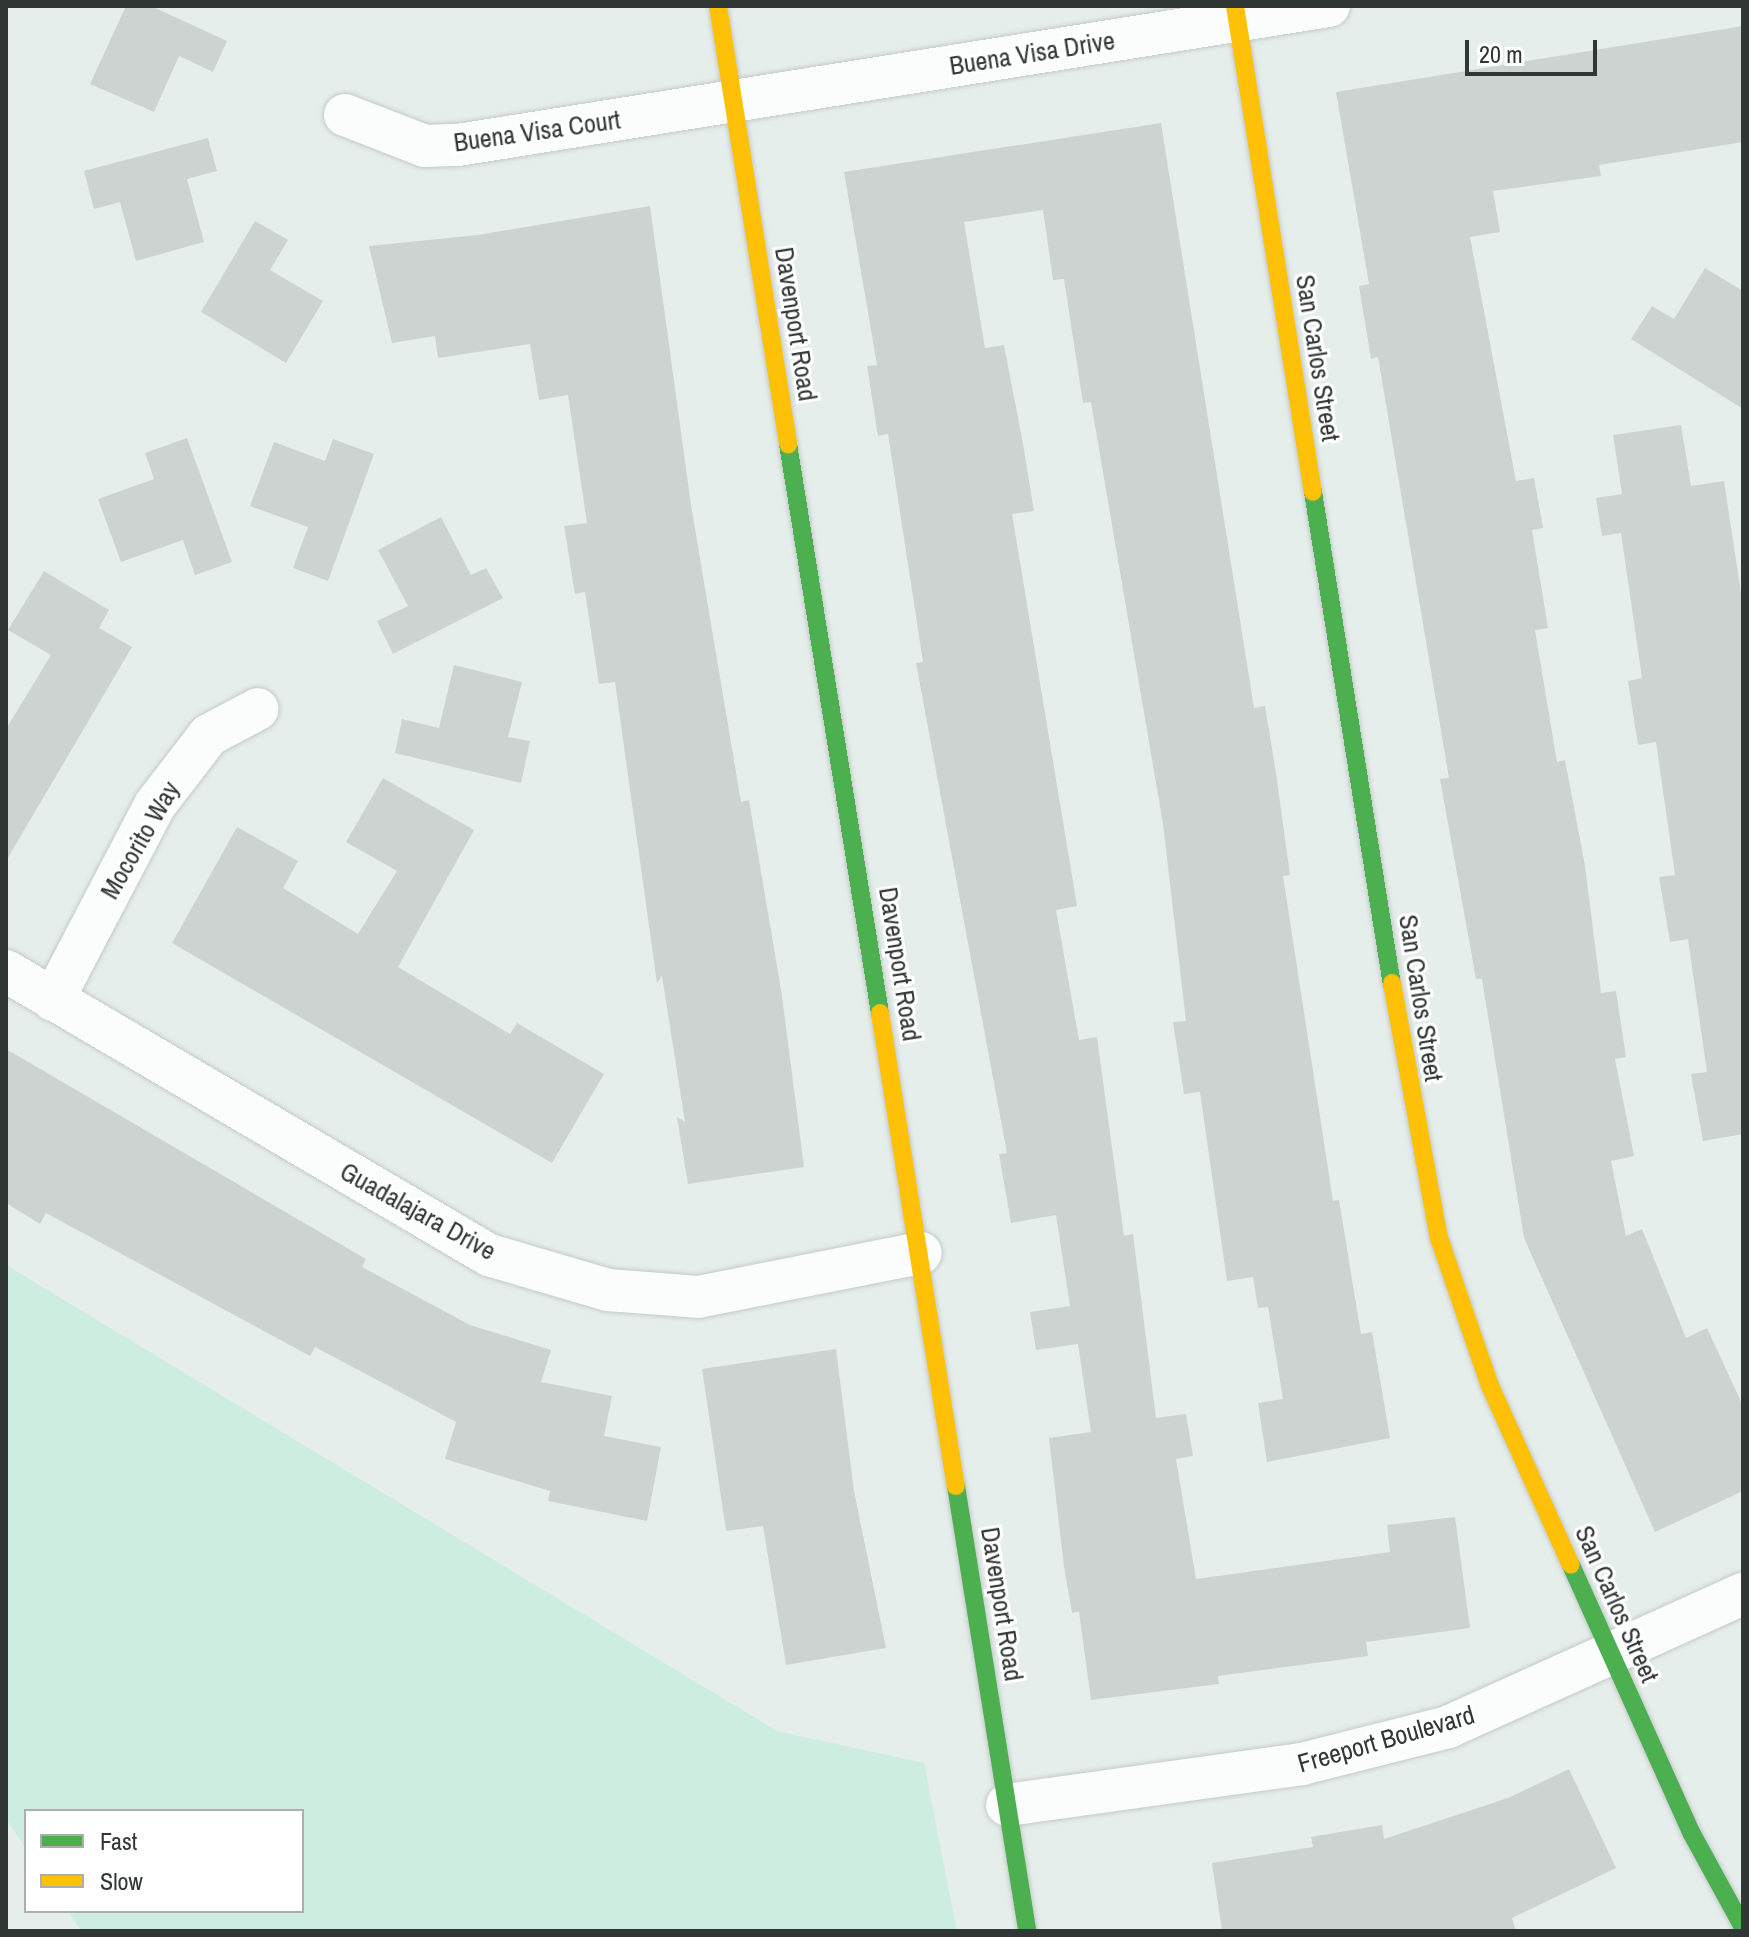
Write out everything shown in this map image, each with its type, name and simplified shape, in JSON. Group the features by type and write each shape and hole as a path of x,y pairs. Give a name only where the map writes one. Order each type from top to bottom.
{"street":[{"name":"Davenport Road","path":"718,6 921,1253 1027,1931"},
{"name":"Buena Visa Drive","path":"734,101 1236,13 1329,6"},
{"name":"San Carlos Street","path":"1236,13 1426,1185 1470,1337 1692,1834 1743,1927"},
{"name":"Buena Visa Court","path":"345,115 425,146 458,145 734,101"},
{"name":"Mocorito Way","path":"53,1000 155,805 209,735 258,709"},
{"name":"Guadalajara Drive","path":"6,971 489,1255 608,1290 698,1297 921,1253"},
{"name":"Freeport Boulevard","path":"1007,1805 1302,1764 1448,1727 1743,1594"}],"green space":[{"path":"6,1265 777,1731 924,1763 957,1931 81,1931 69,1913 304,1913 304,1809 24,1809 24,1846 6,1819"}],"building":[{"path":"126,6 151,6 227,41 213,72 179,56 154,112 90,84"},
{"path":"1743,26 1743,142 1599,165 1601,176 1493,191 1500,232 1470,237 1516,481 1534,478 1543,528 1532,530 1548,628 1535,630 1557,762 1565,760 1585,866 1601,993 1616,991 1626,1057 1615,1059 1634,1156 1611,1161 1626,1236 1642,1229 1686,1338 1707,1328 1743,1406 1743,1491 1655,1532 1524,1238 1482,979 1476,979 1440,779 1449,778 1378,357 1371,359 1359,286 1369,284 1336,92"},
{"path":"1161,123 1254,708 1265,706 1276,773 1290,875 1283,876 1333,1201 1339,1200 1361,1334 1372,1332 1390,1438 1267,1462 1258,1403 1283,1399 1268,1307 1258,1308 1253,1277 1227,1281 1200,1092 1184,1094 1173,1022 1186,1021 1163,824 1091,402 1083,403 1064,279 1053,280 1043,210 964,222 985,348 1004,345 1034,511 1012,514 1077,906 1056,910 1079,1040 1097,1037 1124,1236 1133,1234 1156,1418 1186,1414 1193,1456 1176,1459 1196,1579 1390,1552 1387,1525 1455,1517 1470,1628 1366,1642 1368,1656 1218,1676 1219,1684 1091,1700 1079,1612 1072,1613 1064,1567 1049,1438 1091,1432 1078,1344 1036,1350 1030,1312 1070,1306 1056,1215 1011,1223 999,1154 1007,1153 916,663 923,662 888,434 878,436 867,366 877,365 844,172"},
{"path":"208,138 217,171 187,179 204,242 136,261 120,202 94,209 84,171"},
{"path":"650,206 691,505 741,802 749,800 782,996 804,1167 688,1184 677,1117 685,1122 662,976 657,983 615,682 599,684 585,592 575,594 564,526 587,523 568,395 539,400 530,344 438,358 435,336 392,343 369,246 478,235"},
{"path":"255,221 288,240 270,270 323,301 286,363 201,312"},
{"path":"1705,268 1743,291 1743,409 1631,339 1652,306 1674,319"},
{"path":"1681,425 1691,486 1724,481 1743,606 1743,1134 1703,1141 1691,1074 1707,1072 1688,939 1670,942 1659,877 1675,875 1656,742 1638,745 1628,681 1642,678 1621,533 1602,536 1596,498 1622,494 1613,435"},
{"path":"187,438 232,562 195,575 183,540 121,562 98,499 154,479 145,453"},
{"path":"333,439 374,454 328,581 293,568 308,527 250,506 274,442 325,461"},
{"path":"441,517 471,575 486,568 503,598 393,654 377,621 408,606 378,550"},
{"path":"44,571 109,610 99,628 132,647 6,861 6,729 51,655 8,630"},
{"path":"454,665 522,682 508,737 530,741 521,783 395,753 402,719 439,728"},
{"path":"383,778 474,830 398,967 510,1034 517,1023 604,1074 552,1163 172,943 237,827 298,861 283,888 358,934 397,871 346,842"},
{"path":"6,1049 366,1259 362,1267 470,1325 551,1350 541,1382 612,1396 604,1436 661,1447 647,1521 548,1501 550,1491 445,1459 456,1422 315,1347 310,1356 46,1213 40,1224 6,1203"},
{"path":"836,1349 854,1491 886,1648 786,1665 763,1526 726,1531 702,1369"},
{"path":"1569,1769 1616,1868 1512,1918 1516,1931 1222,1931 1212,1863 1313,1847 1311,1837 1382,1825 1384,1839 1508,1798"}],"traffic: fast":[{"path":"788,444 880,1013"},
{"path":"1313,492 1392,983"},
{"path":"956,1486 1027,1931"},
{"path":"1571,1565 1692,1834 1743,1927"}],"traffic: slow":[{"path":"718,6 788,444"},
{"path":"1235,6 1313,492"},
{"path":"1392,983 1439,1238 1490,1386 1571,1565"},
{"path":"880,1013 956,1486"}]}
